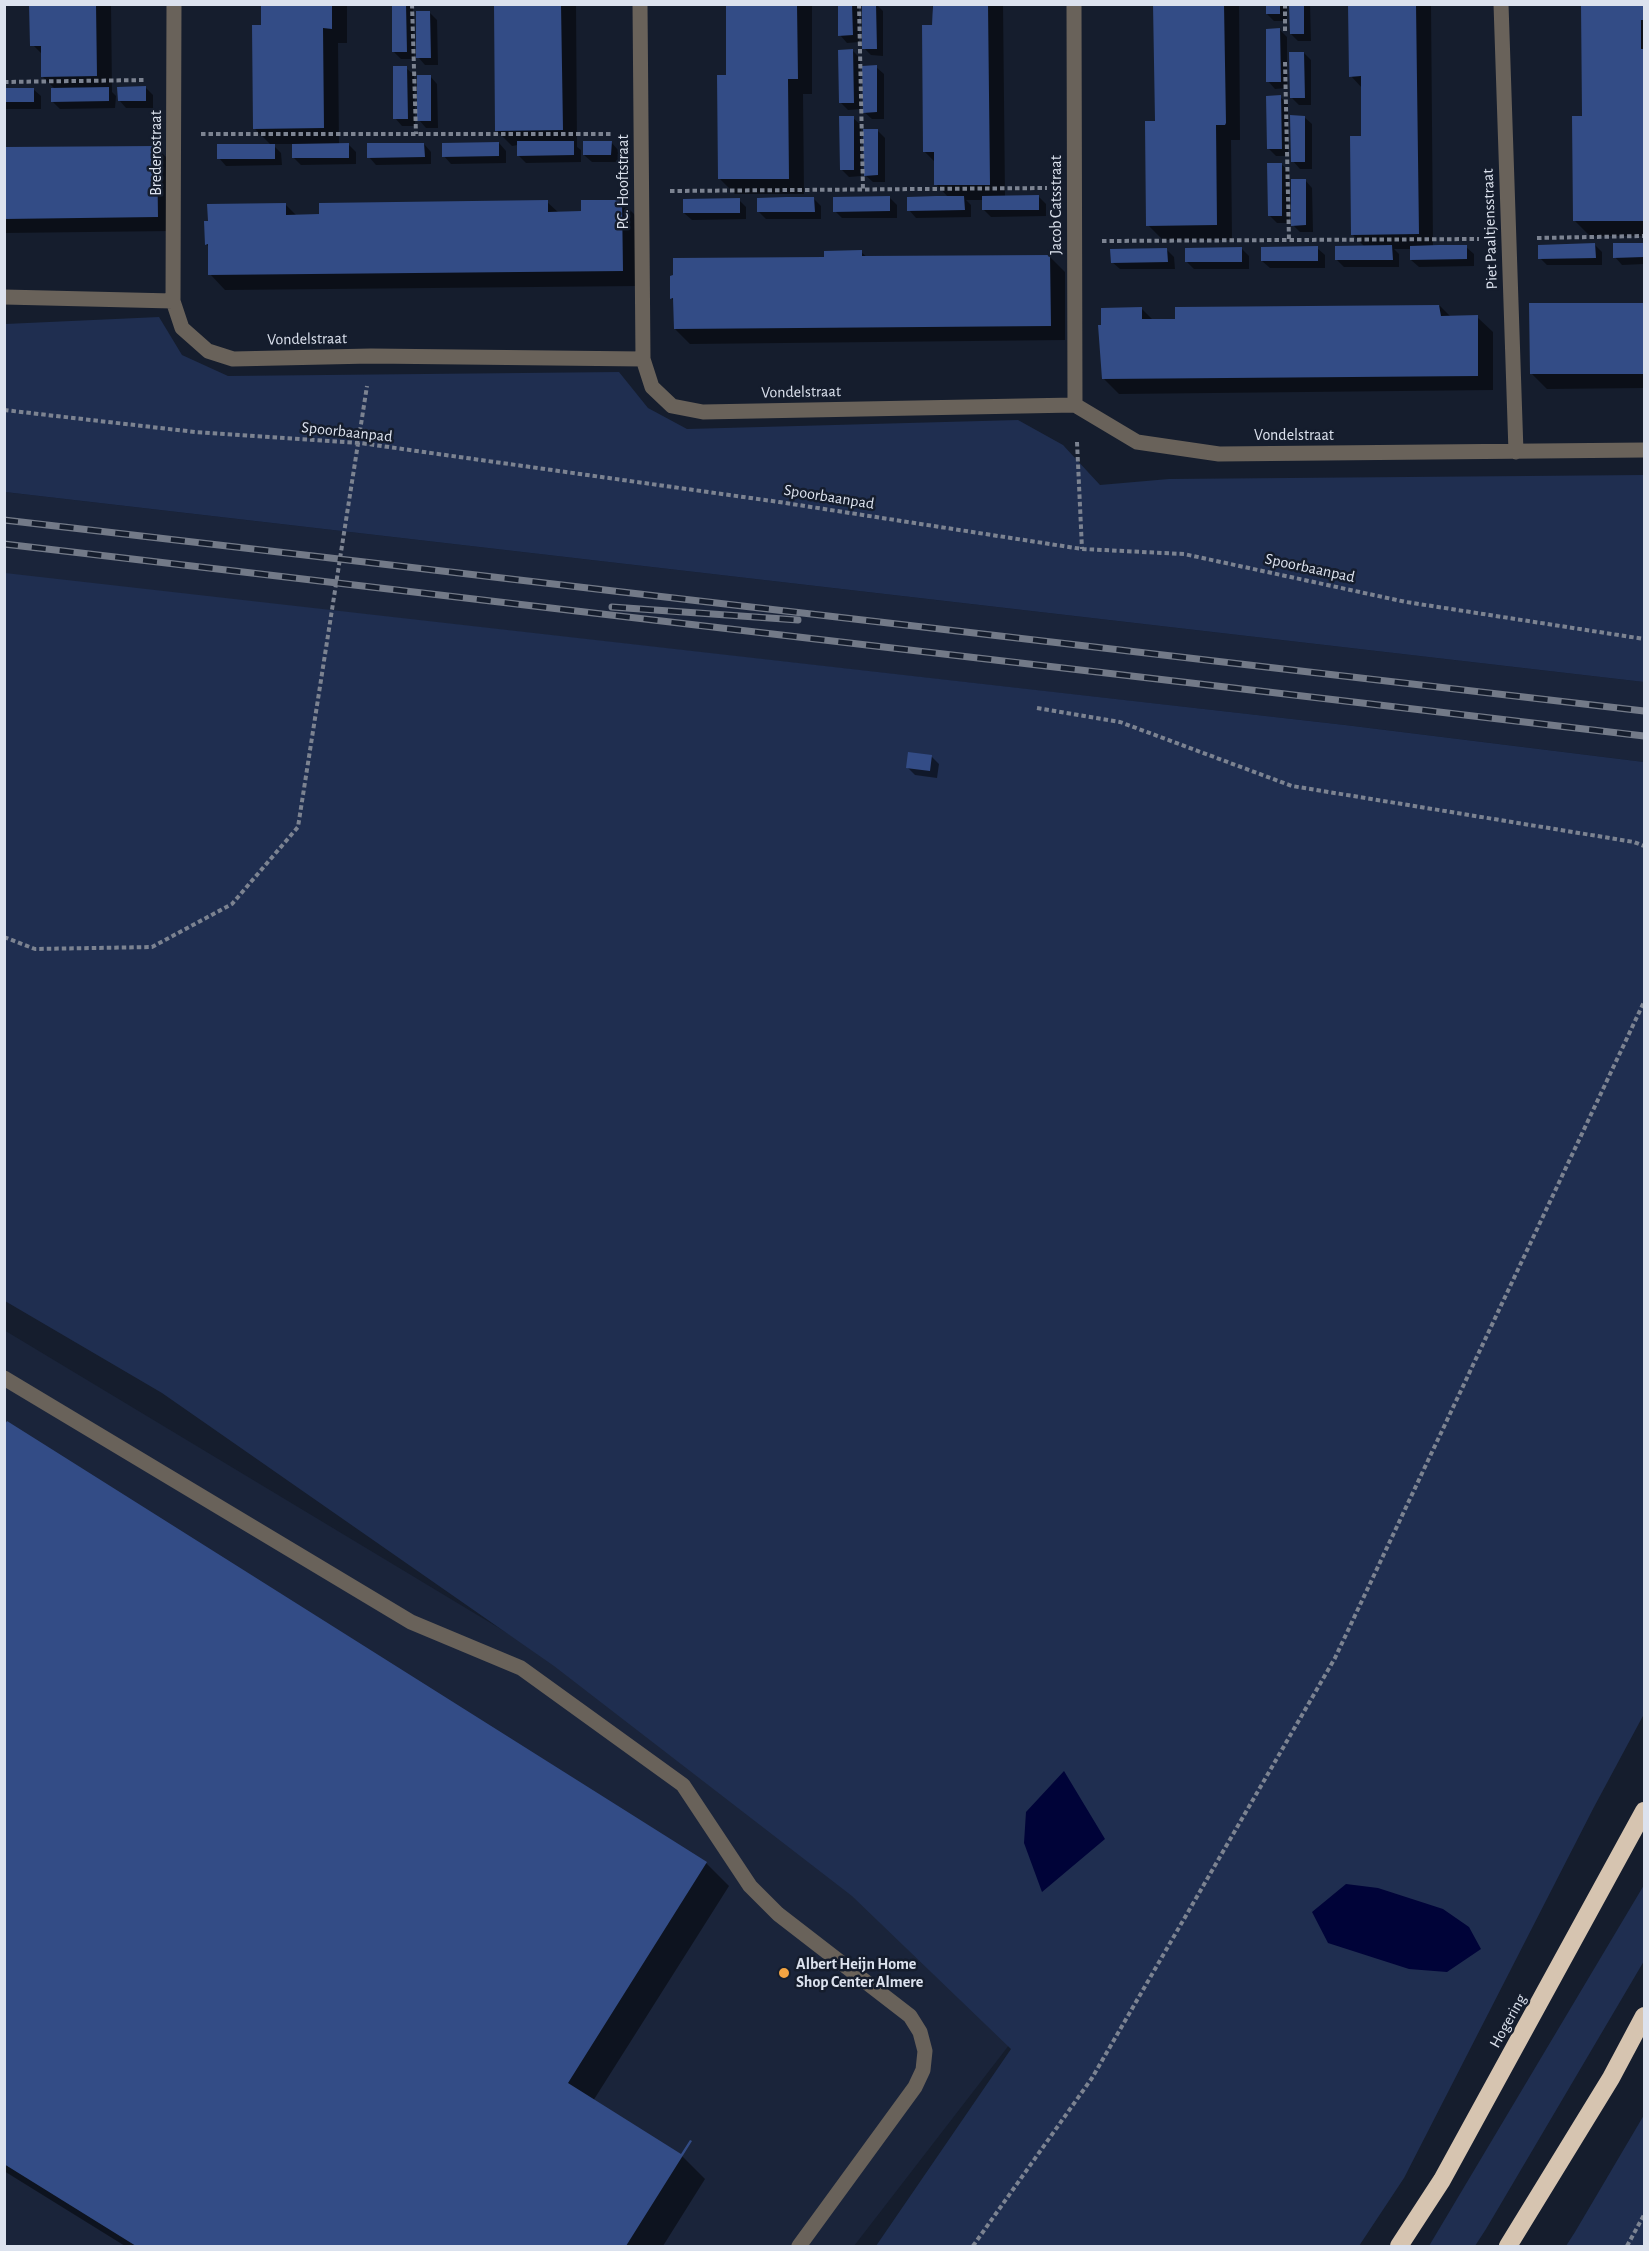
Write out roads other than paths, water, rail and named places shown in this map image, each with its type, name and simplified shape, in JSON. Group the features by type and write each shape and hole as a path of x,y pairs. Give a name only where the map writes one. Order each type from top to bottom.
{"highway":[{"name":"Hogering","path":"1399,2247 1442,2180 1644,1811"},
{"path":"1508,2247 1611,2078 1644,2016"}],"street":[{"name":"Brederostraat","path":"173,301 174,4"},
{"name":"P.C. Hooftstraat","path":"640,4 643,359"},
{"name":"Jacob Catsstraat","path":"1074,4 1075,405"},
{"name":"Piet Paaltjensstraat","path":"1501,4 1516,452"},
{"path":"4,297 173,301"},
{"name":"Vondelstraat","path":"173,301 182,328 208,351 233,358 371,356 643,359 651,387 672,406 703,412 1075,405 1137,442 1219,454 1644,450"},
{"path":"4,1378 411,1622 521,1668 683,1785 750,1886 778,1914 910,2016 920,2032 925,2051 923,2070 915,2087 799,2247"}],"railway":[{"path":"4,520 1644,711"},
{"path":"4,544 1644,736"},
{"path":"612,607 798,620"}],"place":[{"name":"Albert Heijn Home Shop Center Almere","path":"784,1973"}]}
